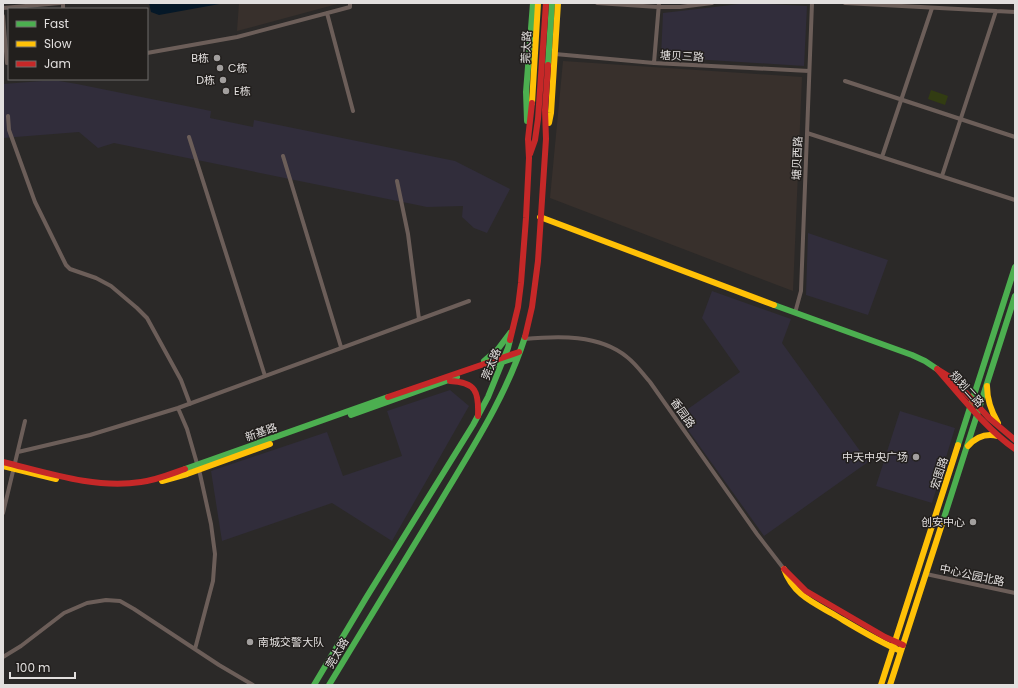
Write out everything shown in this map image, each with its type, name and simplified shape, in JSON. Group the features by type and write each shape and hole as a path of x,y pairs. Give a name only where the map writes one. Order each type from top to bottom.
{"main road":[{"path":"528,138 526,92 533,3"},
{"name":"莞太路","path":"314,685 478,416 488,397 508,348 522,283 529,158 528,138 532,111 538,3"},
{"path":"529,158 535,140 538,119 546,3"},
{"name":"莞太路","path":"329,685 498,403 508,382 524,339 535,288 538,261 546,139 546,110 552,3"},
{"path":"546,139 551,113 558,3"},
{"path":"538,119 544,159"},
{"path":"540,217 795,313 912,355 937,369"},
{"name":"宏图路","path":"881,685 1015,267"},
{"name":"宏图路","path":"890,685 1015,296"},
{"path":"476,367 492,356 512,331"},
{"name":"新基路","path":"3,466 104,484 141,482 160,478 198,467 518,355"},
{"name":"新基路","path":"198,467 476,367 504,360"},
{"name":"规划二路","path":"937,369 953,379 989,418 1015,440"},
{"name":"规划二路","path":"937,369 985,423 1015,449"},
{"path":"448,380 470,385 473,388 479,401 478,416"},
{"path":"987,380 988,403 1000,428"},
{"path":"966,448 973,439 980,436 988,434 1000,437"},
{"name":"新基路","path":"3,462 14,467"},
{"name":"香园路","path":"784,569 806,591 894,645 902,648"}],"street":[{"path":"3,8 60,3"},
{"path":"148,53 237,36 350,7 350,3"},
{"path":"597,3 680,7 712,3"},
{"name":"塘贝西路","path":"795,313 801,292 812,3"},
{"path":"845,3 1015,12"},
{"path":"654,63 658,5"},
{"path":"882,157 932,8"},
{"path":"942,176 996,11"},
{"path":"327,13 353,111"},
{"path":"3,16 6,63"},
{"name":"塘贝三路","path":"555,54 654,63 809,71"},
{"path":"845,81 1015,137"},
{"path":"8,116 9,130 35,202 66,265 70,269 96,278 111,286 147,318 181,380 190,404"},
{"path":"807,132 1015,200"},
{"path":"189,137 265,376"},
{"path":"283,156 341,347"},
{"path":"397,181 408,234 419,319"},
{"path":"18,452 90,435 190,404 469,301"},
{"name":"香园路","path":"524,339 571,337 585,339 601,342 627,356 650,382 757,534 784,569"},
{"path":"178,408 187,429 198,467 211,524 215,554 213,581 194,649"},
{"path":"3,513 25,421"},
{"name":"中心公园北路","path":"926,574 1015,593"},
{"path":"3,657 21,646 64,613 87,603 106,600 120,601 219,665 253,685"}],"shaded area":[{"path":"239,3 341,3 237,31"},
{"path":"748,3 807,6 804,66 661,57 663,13"},
{"path":"563,61 802,77 793,291 550,198"},
{"path":"59,81 77,84 211,111 210,118 253,127 254,120 455,161 510,189 487,233 474,228 462,217 463,206 427,207 114,143 98,148 79,132 3,138 3,84"},
{"path":"808,233 888,260 868,315 806,295"},
{"path":"712,291 791,319 782,343 868,462 764,536 678,416 740,372 702,318"},
{"path":"450,390 469,406 392,541 332,503 222,541 211,471 327,432 343,476 402,456 387,411"},
{"name":"中天中央广场","path":"900,411 955,428 932,503 876,486"}],"green space":[{"path":"931,90 948,96 945,105 928,99"}],"water":[{"path":"149,3 225,3 159,15 151,12"}],"traffic: fast":[{"path":"527,121 526,92 533,3"},
{"path":"548,65 552,3"},
{"path":"958,445 1015,267"},
{"path":"942,524 1015,296"},
{"path":"774,305 912,355 937,369"},
{"path":"484,361 498,349 510,333"},
{"path":"329,685 487,423 508,381 525,337"},
{"path":"314,685 473,425 488,397 510,340"},
{"path":"488,367 517,357"},
{"path":"351,415 457,377"},
{"path":"185,469 388,397"}],"traffic: slow":[{"path":"532,103 538,3"},
{"path":"549,123 551,113 558,3"},
{"path":"540,217 774,305"},
{"path":"987,386 990,405 998,423"},
{"path":"968,446 974,440 982,436 998,436"},
{"path":"162,481 187,474 270,444"},
{"path":"881,685 958,445"},
{"path":"3,466 56,479"},
{"path":"890,685 942,524"},
{"path":"784,569 792,585 811,601 875,638 901,651"}],"traffic: jam":[{"path":"530,154 535,140 538,119 546,3"},
{"path":"525,337 532,307 538,261 546,139 545,110 548,65"},
{"path":"510,340 518,307 521,283 529,158 528,139 532,103"},
{"path":"388,397 519,352"},
{"path":"1015,440 989,418 953,379 937,369 984,422 1015,449"},
{"path":"450,381 471,386 478,401 478,416"},
{"path":"3,462 72,479 89,482 124,484 164,477 185,469"},
{"path":"784,569 806,591 885,637 903,645"}],"place":[{"name":"B栋","path":"217,58"},
{"name":"C栋","path":"220,68"},
{"name":"D栋","path":"223,80"},
{"name":"E栋","path":"226,91"},
{"name":"中天中央广场","path":"916,457"},
{"name":"创安中心","path":"973,522"},
{"name":"南城交警大队","path":"250,642"}]}
